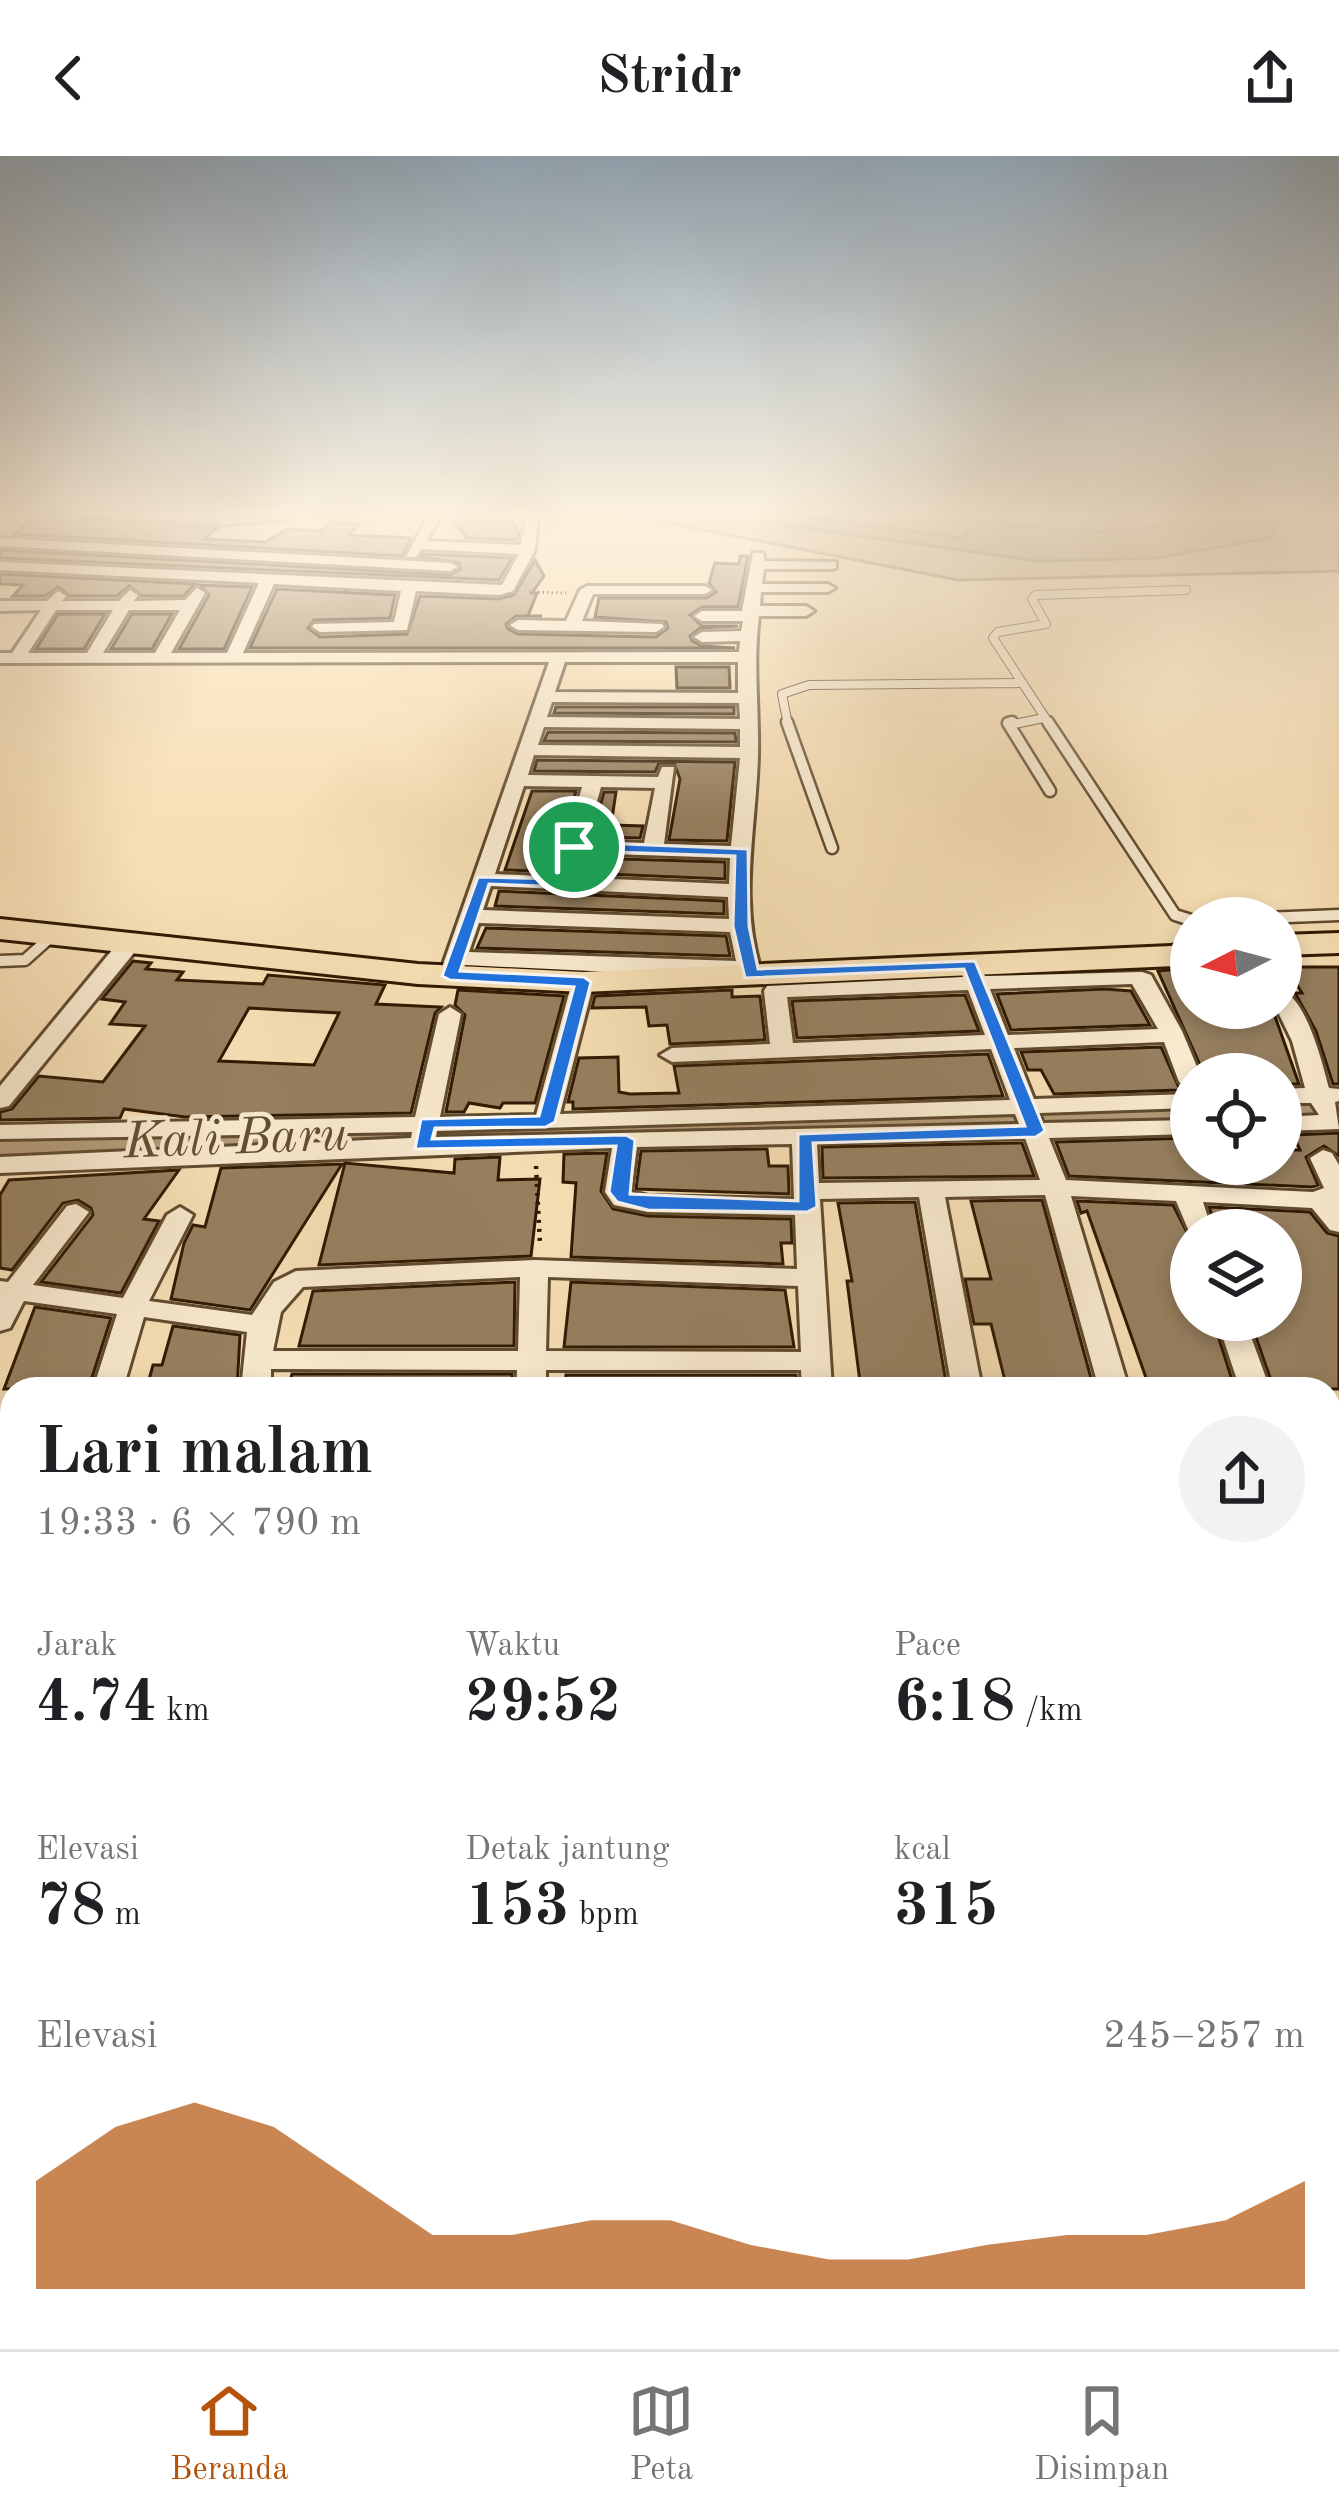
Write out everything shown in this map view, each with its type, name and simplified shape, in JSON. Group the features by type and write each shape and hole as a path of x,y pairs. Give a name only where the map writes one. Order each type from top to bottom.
{"main road":[{"path":"0,929 584,982 749,971 974,974 1170,956"},
{"path":"1302,945 1339,944"}],"street":[{"path":"9,658 43,615"},
{"path":"92,658 117,615"},
{"path":"160,657 185,615"},
{"path":"233,657 252,615"},
{"path":"310,657 324,615"},
{"path":"320,627 401,627 403,615"},
{"path":"572,626 577,615"},
{"path":"652,657 660,615"},
{"path":"702,616 712,615"},
{"path":"559,657 453,967 749,971 741,926 750,753 743,698 749,615"},
{"path":"518,626 656,627"},
{"path":"702,637 746,636"},
{"path":"672,657 672,697"},
{"path":"9,658 746,657"},
{"path":"546,697 743,698"},
{"path":"537,722 747,724"},
{"path":"644,724 644,752"},
{"path":"527,750 750,753"},
{"path":"653,849 671,752"},
{"path":"517,780 665,784"},
{"path":"564,884 592,782"},
{"path":"574,847 742,852"},
{"path":"484,880 742,891"},
{"path":"612,921 616,886"},
{"path":"471,916 741,926"},
{"path":"0,1081 126,942"},
{"path":"0,1101 126,942"},
{"path":"974,974 1056,1187 1111,1377"},
{"path":"783,1052 775,991 974,974 1137,978 1179,1053"},
{"path":"540,1132 584,982"},
{"path":"424,1135 450,1014"},
{"path":"1298,1029 1331,1108 1302,1117"},
{"path":"672,1055 1171,1035"},
{"path":"540,1132 626,1140 766,1127 804,1138 1170,1103"},
{"path":"0,1165 224,1142 424,1135 1031,1118 1170,1126"},
{"path":"0,1132 224,1142"},
{"path":"804,1138 812,1278 816,1375 256,1374 261,1325 293,1279 537,1268 812,1278"},
{"path":"626,1140 618,1192 623,1198 648,1204 1056,1187 1186,1192 1332,1212 1338,1191 1323,1158"},
{"path":"931,1190 965,1377"},
{"path":"1186,1192 1192,1209"},
{"path":"0,1322 7,1290 76,1212"},
{"path":"111,1377 134,1304 180,1215"},
{"path":"531,1374 537,1268"},
{"path":"7,1290 261,1325"},
{"path":"1238,1341 1251,1377"}],"lane":[{"path":"1043,615 1047,623 998,632 993,638 1170,909"},
{"path":"832,848 780,702 782,694 809,685 1022,683"},
{"path":"1045,718 1008,723 1050,791"},
{"path":"1302,916 1339,915"},
{"path":"0,961 26,960 53,934"}],"path":[{"path":"537,1268 540,1132"}],"building":[{"path":"57,615 104,615 84,649 36,649"},
{"path":"131,615 171,615 152,649 111,649"},
{"path":"198,615 239,615 224,649 179,649"},
{"path":"265,615 391,615 314,620 308,628 320,637 407,634 413,615 528,615 516,616 506,624 508,629 518,634 656,637 668,628 666,622 595,615 690,615 702,626 738,626 700,628 690,636 702,646 735,648 250,648"},
{"path":"676,667 729,667 730,688 677,688"},
{"path":"556,707 734,707 734,714 554,713"},
{"path":"548,732 735,733 736,742 544,741"},
{"path":"537,760 735,762 727,841 669,840 680,779 674,763 659,763 655,772 534,771"},
{"path":"532,791 576,791 557,858 564,868 578,868 586,858 725,862 725,879 505,870"},
{"path":"604,792 616,792 611,825 643,826 640,838 592,837"},
{"path":"499,891 724,901 724,914 495,906"},
{"path":"486,928 726,936 730,956 477,948"},
{"path":"133,961 151,963 146,969 183,972 177,980 263,984 268,975 385,985 376,1004 441,1007 435,1013 411,1113 185,1117 124,1109 120,1118 0,1120 0,1112 12,1109 39,1076 103,1082 145,1026 110,1024 125,1002 102,999","holes":["249,1008 339,1013 314,1065 219,1061"]},
{"path":"1302,967 1339,967 1339,1084 1333,1084 1316,1031 1302,1006"},
{"path":"1170,970 1170,998 1158,971"},
{"path":"458,990 564,996 535,1103 503,1103 500,1108 469,1103 464,1112 446,1112 465,1015 455,1005"},
{"path":"732,990 732,997 760,996 765,1040 670,1044 667,1025 649,1026 646,1007 592,1008 595,996"},
{"path":"1131,991 1150,1025 1011,1030 997,994"},
{"path":"965,995 979,1031 797,1038 792,1001"},
{"path":"1184,1029 1279,1029 1288,1053 1195,1053"},
{"path":"1161,1047 1170,1067 1170,1090 1054,1094 1041,1070 1028,1070 1021,1052"},
{"path":"988,1054 1003,1096 573,1109 573,1102 568,1102 579,1058 618,1057 619,1092 630,1094 679,1093 674,1066"},
{"path":"1339,1133 1339,1156 1324,1146 1306,1157 1318,1185 1312,1187 1268,1185 1302,1185 1302,1135"},
{"path":"1170,1139 1170,1181 1069,1176 1056,1142"},
{"path":"1022,1143 1034,1176 823,1178 822,1147"},
{"path":"767,1149 769,1166 788,1166 789,1194 636,1189 641,1151"},
{"path":"607,1153 601,1191 613,1209 648,1216 791,1219 792,1243 781,1243 783,1264 571,1257 576,1183 563,1182 564,1154"},
{"path":"500,1157 498,1180 540,1179 531,1256 319,1265 345,1163 454,1173 455,1159"},
{"path":"342,1164 250,1310 171,1299 184,1243 193,1225 205,1227 221,1168"},
{"path":"179,1170 144,1219 159,1221 121,1293 41,1282 93,1215 78,1200 63,1203 12,1270 0,1268 0,1195 9,1180"},
{"path":"1042,1200 1091,1377 1004,1377 991,1324 974,1324 965,1279 991,1279 971,1201"},
{"path":"1077,1201 1173,1205 1170,1341 1220,1341 1231,1377 1146,1377 1087,1211 1081,1213"},
{"path":"915,1202 945,1377 859,1377 847,1281 852,1281 838,1203"},
{"path":"1302,1212 1310,1212 1327,1233 1339,1236 1339,1377 1270,1377 1257,1341 1302,1341"},
{"path":"515,1282 514,1346 299,1346 313,1291"},
{"path":"571,1282 785,1290 794,1347 564,1347"},
{"path":"35,1307 111,1318 92,1377 9,1377"},
{"path":"173,1326 240,1335 238,1377 150,1377 153,1365 162,1365"},
{"path":"292,1374 512,1374 512,1377"},
{"path":"796,1375 796,1377 566,1377"}],"waterway":[{"name":"Kali Baru","path":"1302,1109 1339,1108"},
{"name":"Kali Baru","path":"0,1147 1170,1114"}],"route":[{"path":"574,847 742,852 741,926 751,974 970,964 1036,1131 804,1138 807,1207 648,1204 620,1197 626,1140 422,1145 427,1123 546,1122 584,982 450,976 484,880 564,884 574,847"}]}
